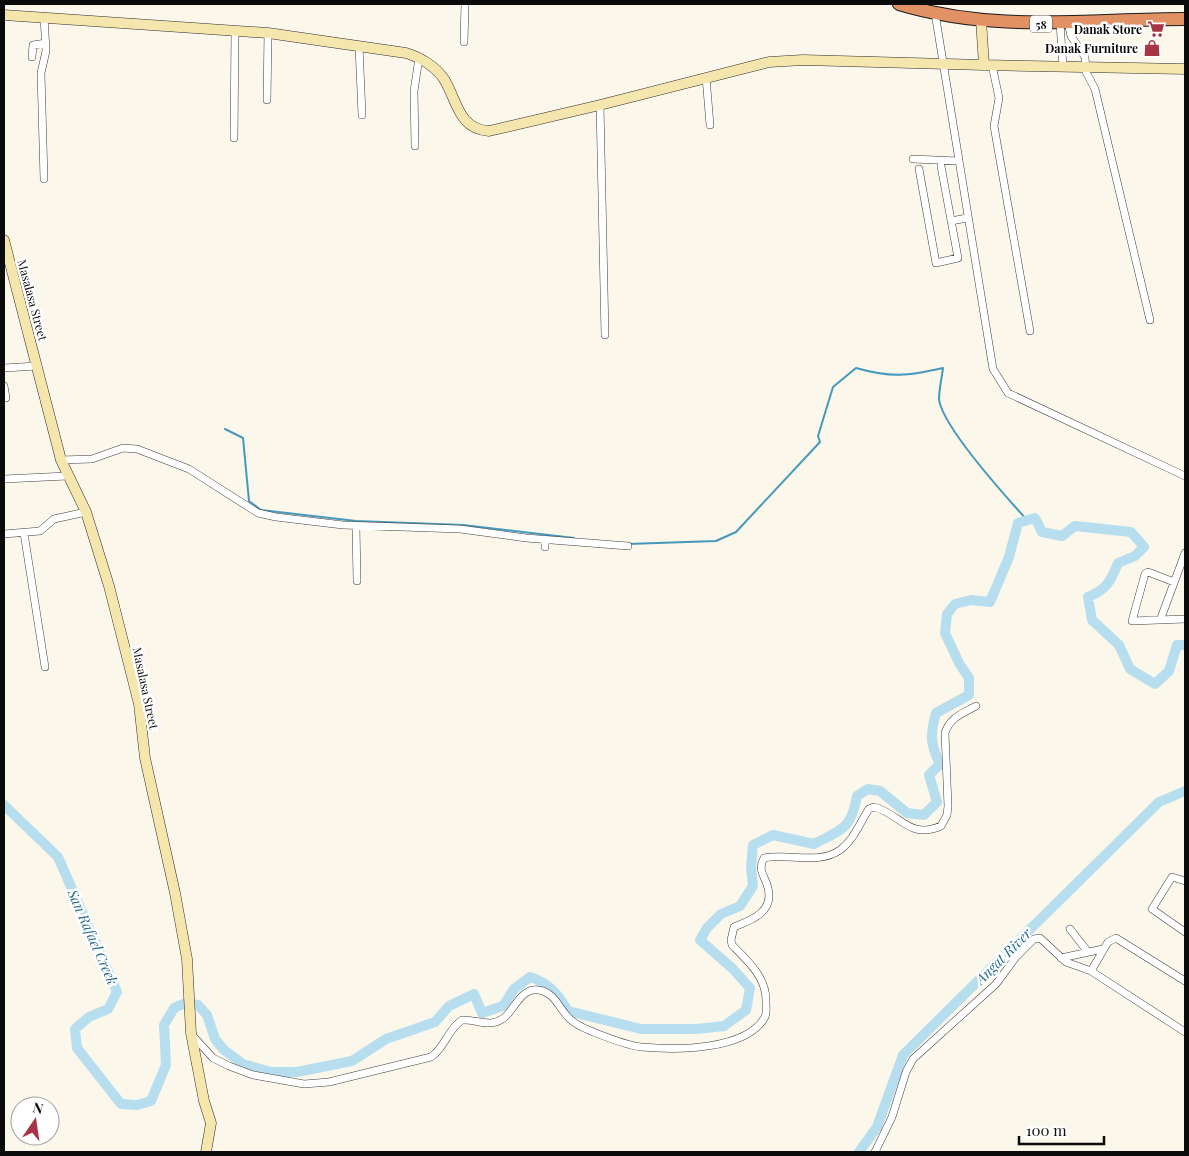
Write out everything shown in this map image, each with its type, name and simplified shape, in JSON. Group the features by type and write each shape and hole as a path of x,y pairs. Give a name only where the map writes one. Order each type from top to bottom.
{"highway":[{"name":"58","path":"902,4 935,13 1022,24 1185,19"}],"street":[{"path":"464,42 465,4"},
{"path":"935,13 993,369 1008,393 1185,476"},
{"path":"4,16 44,17 268,33 406,53 419,58 431,66 444,80 464,119 480,130 496,130 769,62 793,60 1086,68 1185,68"},
{"path":"44,17 46,43 41,73 44,179"},
{"path":"981,20 988,65 999,98 994,126 1030,331"},
{"path":"1063,67 1064,23"},
{"path":"1064,23 1085,57 1086,68 1095,89 1150,320"},
{"path":"234,138 235,32"},
{"path":"267,100 268,33"},
{"path":"32,57 33,45 46,43"},
{"path":"359,46 362,114"},
{"path":"416,146 414,91 419,58"},
{"path":"706,77 710,125"},
{"path":"600,105 605,335"},
{"path":"913,159 958,161"},
{"path":"919,169 936,262 958,258 941,166"},
{"path":"951,221 967,218"},
{"name":"Masalasa Street","path":"4,240 62,460 67,476 86,512 109,586 139,704 145,758 184,937 190,998 190,1033 204,1101 211,1124 206,1152"},
{"path":"4,368 37,366"},
{"path":"4,386 6,398"},
{"path":"62,460 92,460 120,449 134,448 189,470 258,513 356,526 460,529 545,544 628,546"},
{"path":"4,479 67,476"},
{"path":"4,534 42,530 54,518 86,512"},
{"path":"356,526 357,581"},
{"path":"24,533 45,667"},
{"path":"1161,618 1185,552"},
{"path":"1174,582 1148,572 1145,574 1132,620 1185,619"},
{"path":"190,1033 213,1058 253,1075 304,1084 329,1082 431,1057 437,1053 453,1026 462,1020 484,1024 495,1023 504,1018 526,992 533,990 553,996 567,1017 579,1026 640,1047 688,1047 730,1043 754,1030 766,1016 766,996 758,972 732,945 731,940 734,927 757,918 763,913 769,889 761,871 764,858 810,857 840,850 854,835 869,809 874,807 913,829 924,831 941,826 948,815 945,733 948,723 954,717 976,706"},
{"path":"1185,881 1172,877 1153,906 1155,913 1185,932"},
{"path":"1070,929 1088,952"},
{"path":"874,1152 892,1117 906,1072 913,1059 996,984 1016,957 1034,939 1040,938 1045,941 1061,958 1091,971 1185,1032"},
{"path":"1091,971 1108,942 1116,938 1185,981"},
{"path":"1061,958 1104,949"}],"waterway":[{"path":"628,544 716,541 736,532 820,442 818,436 833,387 856,368 890,375 920,373 943,368 939,399 951,426 1005,496 1027,520"},
{"path":"225,429 243,438 249,501 261,510 356,521 463,525 574,538"},
{"name":"San Rafael Creek","path":"4,805 58,857 117,992 108,1009 89,1017 75,1029 77,1048 121,1104 137,1105 151,1101 166,1065 164,1025 174,1008 185,1003 198,1005 207,1015 215,1039 224,1050 243,1064 271,1072 297,1072 352,1061 386,1039 435,1022 449,1006 474,994 482,1013 503,1006 514,989 530,977 543,982 552,990 561,999 568,1011 641,1029 696,1029 724,1026 746,1010 750,988 733,969 700,940 707,928 721,914 740,906 753,886 751,867 753,845 773,835 814,844 844,827 852,816 857,796 868,789 880,791 907,813 924,815 937,802 929,775 940,764 934,751 932,739 936,713 969,695 969,678 959,663 945,633 947,614 955,604 971,600 990,602 1009,557 1018,523 1035,518 1042,532 1062,536 1075,526 1131,532 1144,547 1135,556 1118,563 1113,575 1104,588 1088,597 1092,620 1119,645 1130,669 1155,684 1169,671 1177,645 1185,645"},
{"name":"Angat River","path":"859,1152 877,1127 903,1055 1159,802 1185,791"}],"place":[{"name":"Danak Store","path":"1156,29"},
{"name":"Danak Furniture","path":"1152,48"}]}
